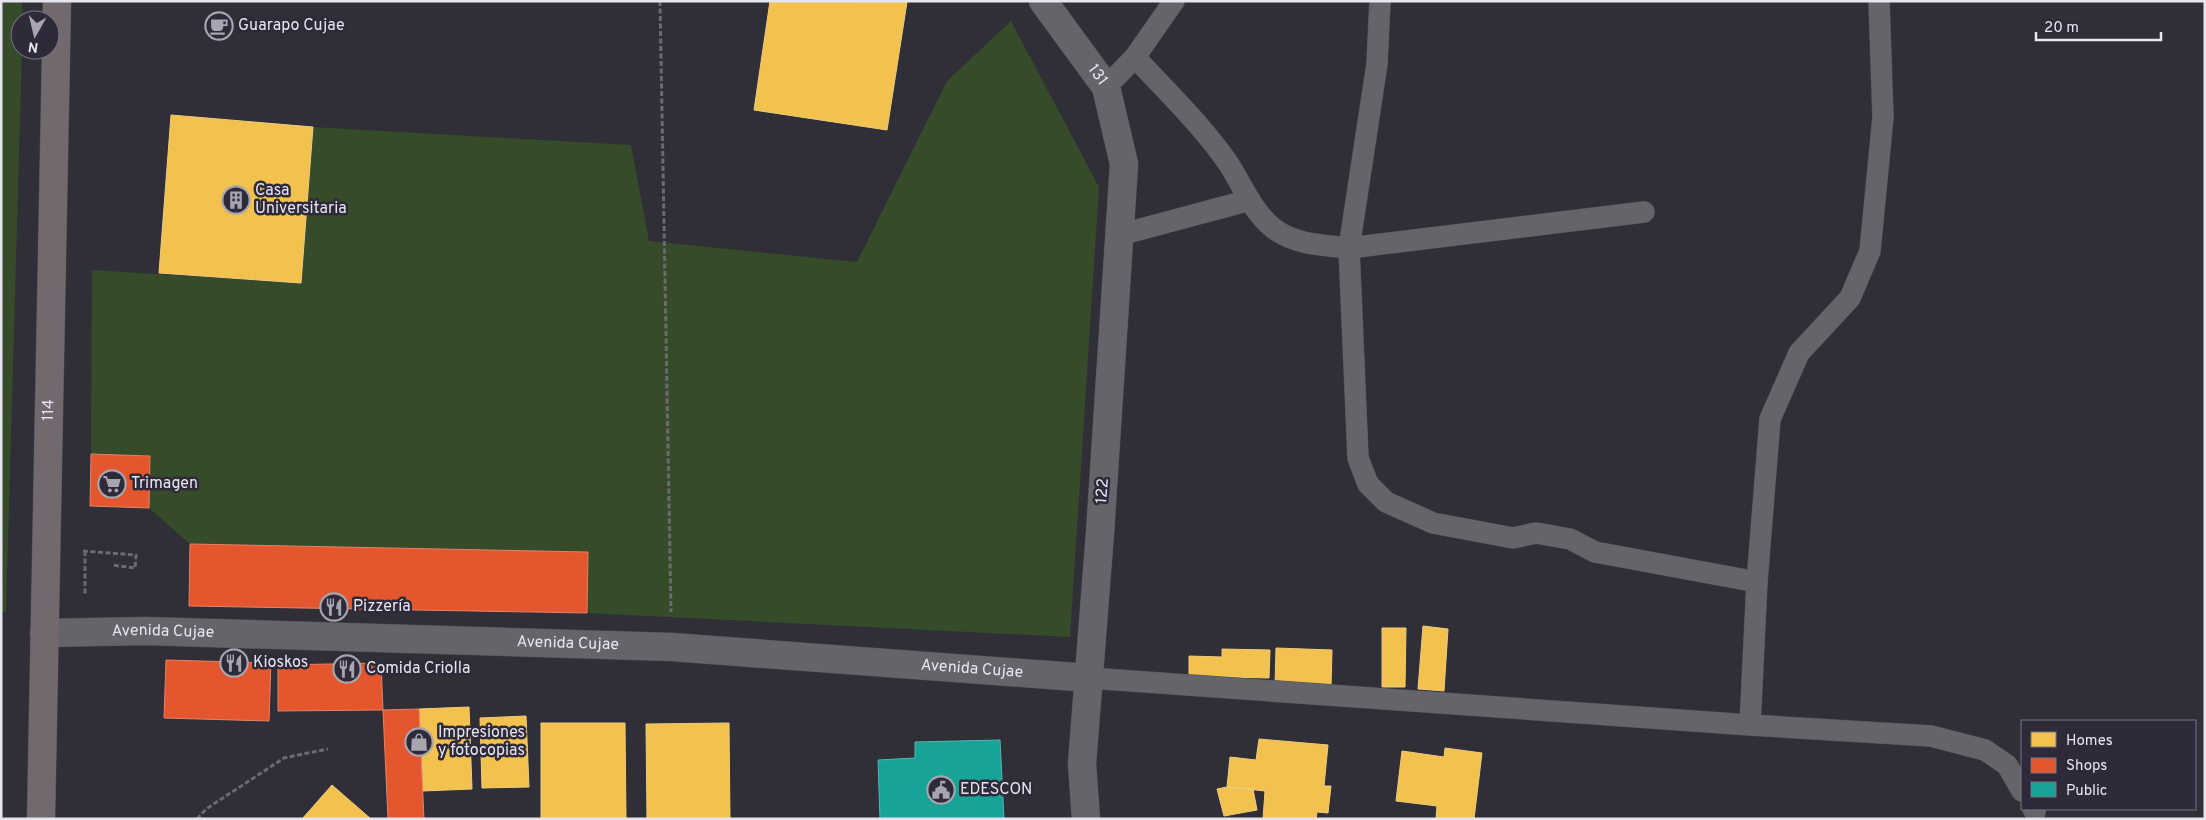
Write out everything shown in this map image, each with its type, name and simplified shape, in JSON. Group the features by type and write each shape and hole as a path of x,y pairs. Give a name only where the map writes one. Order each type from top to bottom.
{"highway":[{"name":"114","path":"41,819 57,1"}],"street":[{"name":"131","path":"1043,1 1106,87 1124,164"},
{"name":"122","path":"1086,819 1082,764 1124,164"},
{"name":"Avenida Cujae","path":"44,632 155,632 672,647 1089,678"}],"lane":[{"path":"1106,87 1135,57 1174,1"},
{"path":"1380,1 1377,64 1349,248 1358,458 1368,484 1386,502 1433,523 1513,538 1536,533 1570,540 1595,552 1757,582"},
{"path":"1750,725 1757,582 1770,419 1799,353 1850,298 1870,251 1883,116 1879,1"},
{"path":"1135,57 1192,119 1228,163 1250,200 1273,228 1301,243 1349,248 1644,212"},
{"path":"1119,235 1250,200"},
{"path":"1089,678 1930,736 1985,750 2007,765 2021,789"}],"path":[{"path":"660,1 672,647"},
{"path":"85,551 86,632"},
{"path":"112,565 135,568 136,555 115,553"},
{"path":"197,819 206,809 284,758 328,749"}],"green space":[{"path":"2,1 22,1 22,10 10,10 10,60 22,60 6,612 1,612"},
{"path":"1011,21 1099,187 1070,637 587,613 588,552 190,544 149,508 150,456 91,454 92,270 301,283 313,127 631,145 649,241 857,262 947,81"}],"building: Homes":[{"path":"770,1 907,2 887,130 754,110"},
{"name":"Casa Universitaria","path":"171,115 313,127 301,283 159,273"},
{"path":"1423,626 1448,629 1444,691 1418,689"},
{"path":"1382,628 1406,628 1405,687 1382,687"},
{"path":"1276,648 1332,650 1331,687 1275,685"},
{"path":"1222,649 1270,650 1269,678 1189,676 1189,656 1222,657"},
{"path":"469,707 472,789 423,791 419,709"},
{"path":"526,716 529,787 482,788 480,718"},
{"path":"541,723 625,723 626,819 541,819"},
{"path":"729,723 730,819 647,819 646,724"},
{"path":"1259,739 1328,745 1324,786 1331,786 1328,813 1317,812 1316,819 1263,819 1265,791 1227,787 1230,757 1256,760"},
{"path":"1445,748 1482,753 1474,819 1436,819 1437,806 1396,801 1402,751 1444,757"},
{"path":"332,785 371,819 302,819"},
{"path":"1227,787 1253,789 1257,810 1224,816 1217,789"}],"building: Shops":[{"path":"91,454 150,456 149,508 90,506"},
{"path":"190,544 588,552 587,613 189,606"},
{"path":"166,660 271,663 269,721 164,718"},
{"path":"381,663 383,710 278,711 278,665"},
{"path":"419,709 424,819 388,819 383,710"}],"building: Public":[{"name":"EDESCON","path":"1000,740 1004,819 880,819 878,760 915,758 915,742"}],"place":[{"name":"Guarapo Cujae","path":"219,26"},
{"name":"Casa Universitaria","path":"236,200"},
{"name":"Trimagen","path":"112,484"},
{"name":"Pizzería","path":"334,607"},
{"name":"Kioskos","path":"234,663"},
{"name":"Comida Criolla","path":"347,669"},
{"name":"Impresiones y fotocopias","path":"419,742"},
{"name":"EDESCON","path":"941,790"}]}
